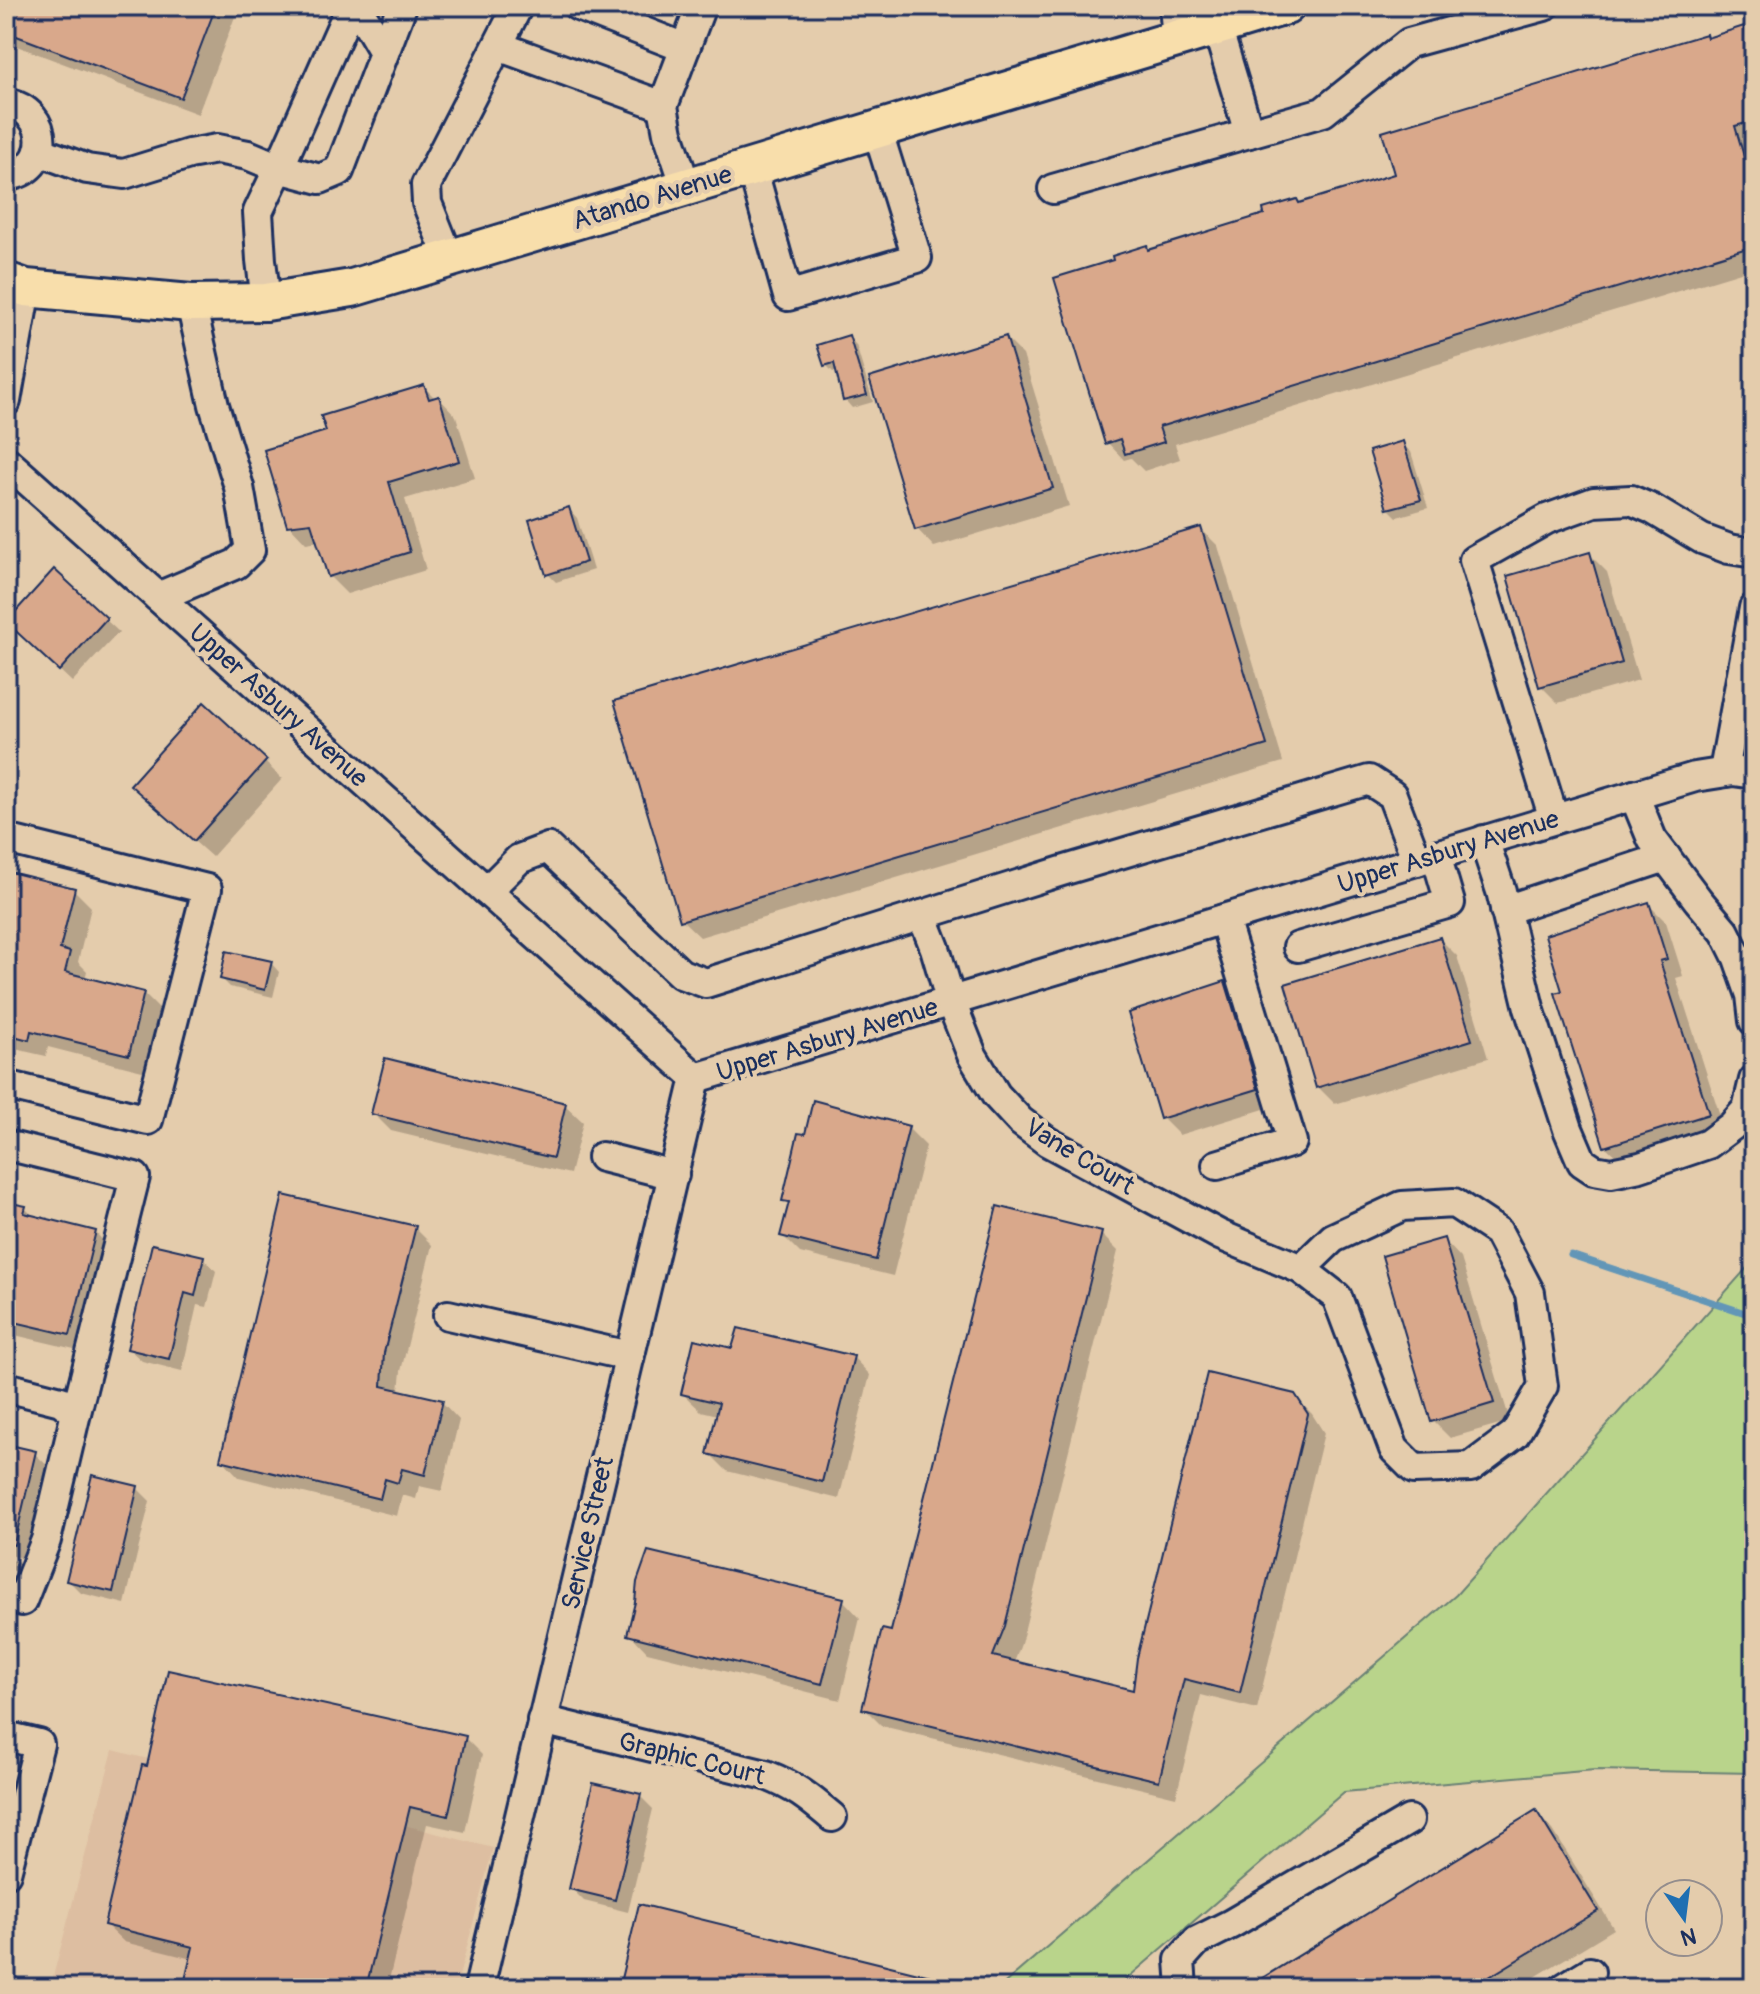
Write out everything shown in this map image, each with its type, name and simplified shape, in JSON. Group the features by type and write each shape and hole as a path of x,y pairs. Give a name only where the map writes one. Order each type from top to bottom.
{"main road":[{"name":"Atando Avenue","path":"16,284 191,303 266,302 352,288 877,129 1176,22 1217,27 1286,6"}],"street":[{"path":"266,302 258,212 351,6"},
{"path":"357,6 384,52"},
{"path":"39,151 87,169 124,174 189,154 217,149 248,155 279,168 320,179 339,171 402,6"},
{"path":"449,258 427,203 426,185 518,6"},
{"path":"578,6 685,48"},
{"path":"686,187 668,133 663,106 701,6"},
{"path":"1053,189 1323,112 1409,43 1544,6"},
{"path":"1217,27 1249,133"},
{"path":"498,46 663,106"},
{"path":"6,103 27,111 35,119 41,142 32,164 22,172 6,176"},
{"path":"752,167 788,296 917,258 877,129"},
{"path":"6,401 16,284"},
{"path":"158,597 236,564 250,550 239,487 214,405 191,303"},
{"name":"Upper Asbury Avenue","path":"6,461 696,1078 1695,777 1724,771 1754,774"},
{"path":"1554,819 1474,560 1547,519 1594,502 1631,500 1702,539 1729,549 1754,553"},
{"path":"1724,771 1754,608"},
{"path":"487,891 519,859 548,848 681,974 706,983 1062,871 1369,780 1392,795 1450,903 1298,947"},
{"path":"1634,795 1652,839 1725,932 1751,995 1754,1021"},
{"path":"6,839 207,889 148,1120 6,1085"},
{"path":"1484,840 1501,891 1529,1008 1568,1129 1582,1162 1594,1170 1611,1173 1640,1167 1708,1144 1732,1126 1747,1109 1754,1080"},
{"path":"1505,910 1666,857"},
{"name":"Vane Court","path":"922,915 951,1002 980,1071 996,1095 1020,1121 1048,1142 1220,1235 1301,1269 1337,1297 1394,1449 1414,1469 1471,1467 1515,1434 1543,1386 1530,1293 1498,1232 1454,1203 1402,1206 1333,1238 1301,1269"},
{"path":"1217,1165 1292,1142 1224,919"},
{"name":"Service Street","path":"479,1988 696,1078"},
{"path":"6,1145 135,1177 69,1407 46,1540 22,1601 6,1596"},
{"path":"602,1157 674,1175"},
{"path":"448,1315 629,1356"},
{"path":"6,1387 69,1407"},
{"name":"Graphic Court","path":"542,1720 766,1775 805,1794 832,1817"},
{"path":"6,1736 39,1744 6,1873"},
{"path":"1182,1988 1180,1960 1197,1941 1409,1820"},
{"path":"1564,1988 1590,1972"}],"shaded area":[{"path":"113,1750 493,1848 456,1988 163,1988 146,1984 144,1988 50,1988"}],"green space":[{"path":"1754,1260 1754,1773 1595,1770 1344,1792 1116,1988 999,1988 1456,1595"}],"building":[{"path":"6,6 216,6 181,98 6,32"},
{"path":"1744,26 1754,59 1754,121 1735,126 1754,190 1754,246 1159,427 1164,442 1125,454 1120,439 1105,444 1054,278 1113,260 1112,256 1147,245 1148,250 1264,214 1263,209 1297,199 1299,203 1394,174 1382,132 1706,34 1707,38"},
{"path":"849,335 867,395 843,401 834,363 824,366 817,345"},
{"path":"1006,336 1053,488 915,530 869,378"},
{"path":"424,385 429,399 439,396 459,461 389,482 410,552 328,577 311,523 287,526 264,450 326,431 321,416"},
{"path":"1403,441 1421,500 1387,509 1369,451"},
{"path":"569,507 586,562 546,575 529,520"},
{"path":"1201,527 1267,745 680,921 614,701"},
{"path":"1590,552 1622,663 1539,687 1507,576"},
{"path":"54,569 107,618 59,671 6,622"},
{"path":"204,702 267,760 194,841 130,785"},
{"path":"6,871 75,888 60,949 70,952 65,972 144,992 129,1055 31,1031 29,1040 6,1034"},
{"path":"1649,902 1667,959 1660,961 1709,1114 1604,1147 1555,993 1562,991 1545,935"},
{"path":"1440,937 1472,1040 1316,1088 1285,984"},
{"path":"226,951 272,961 265,990 220,979"},
{"path":"1225,981 1258,1089 1160,1119 1128,1013"},
{"path":"385,1058 566,1103 553,1158 371,1114"},
{"path":"813,1100 909,1126 876,1260 780,1236 789,1202 782,1201 798,1133 805,1134"},
{"path":"283,1195 416,1226 384,1353 382,1386 443,1400 425,1475 402,1469 398,1483 385,1479 380,1499 220,1460"},
{"path":"6,1202 26,1206 24,1213 96,1231 70,1335 6,1320"},
{"path":"997,1206 1102,1232 1005,1626 993,1656 1133,1690 1137,1658 1207,1373 1295,1394 1308,1414 1240,1693 1184,1679 1159,1781 862,1709 882,1629 891,1631"},
{"path":"1444,1238 1494,1403 1431,1422 1382,1256"},
{"path":"152,1244 204,1256 195,1296 185,1293 169,1359 127,1349"},
{"path":"738,1328 854,1356 822,1482 707,1454 719,1403 681,1394 694,1339 732,1348"},
{"path":"6,1444 36,1451 14,1545 6,1544"},
{"path":"92,1475 138,1486 113,1592 66,1581"},
{"path":"648,1551 844,1598 822,1684 627,1635 637,1582"},
{"path":"168,1670 466,1736 448,1816 410,1807 366,1988 217,1988 185,1980 193,1947 104,1925 142,1765 147,1766"},
{"path":"593,1783 641,1794 615,1900 569,1889"},
{"path":"1536,1810 1598,1911 1471,1988 1246,1988"},
{"path":"639,1904 951,1981 950,1988 640,1988 620,1983"}],"waterway":[{"path":"1571,1255 1754,1316"}]}
